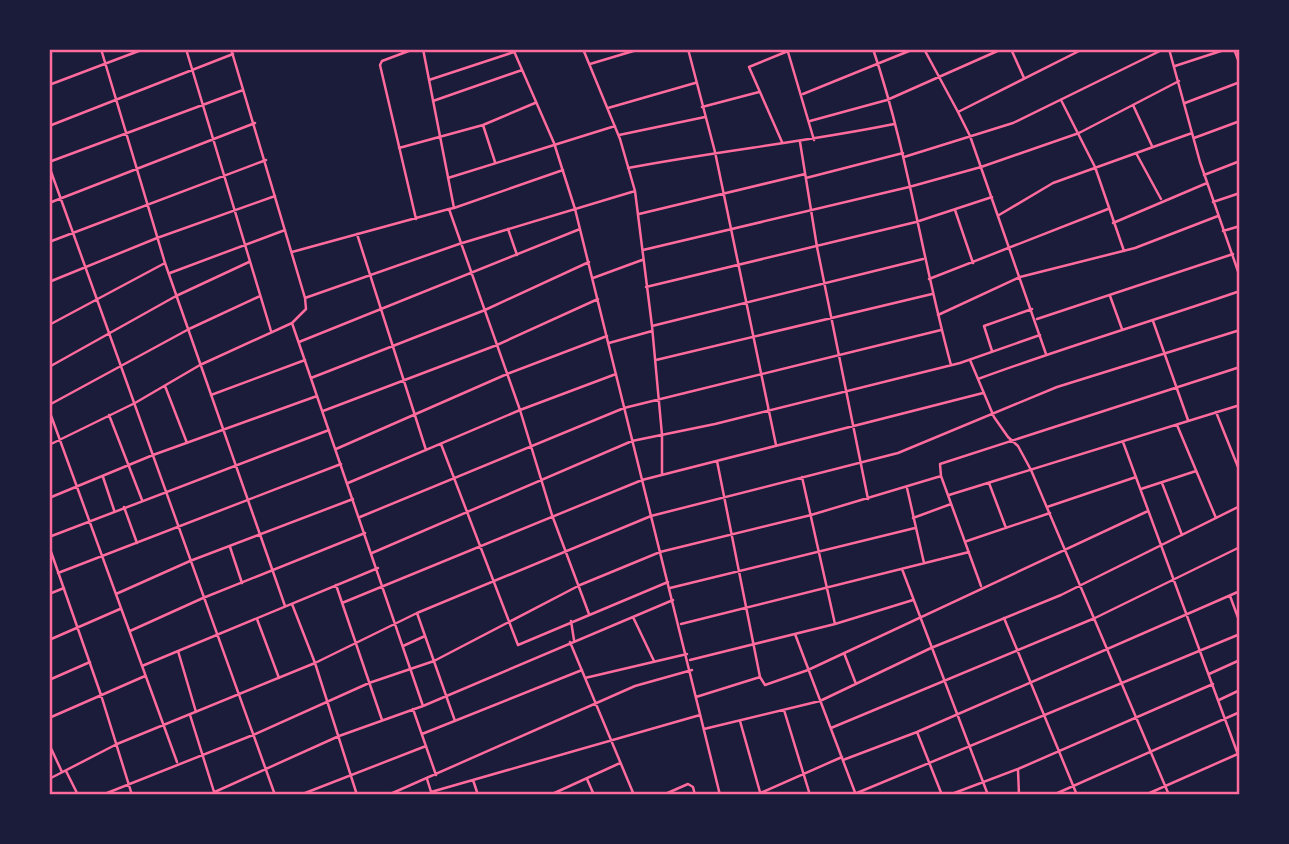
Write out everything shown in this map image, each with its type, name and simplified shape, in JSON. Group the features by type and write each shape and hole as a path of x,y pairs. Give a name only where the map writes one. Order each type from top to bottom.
{"street":[{"path":"101,49 165,263 285,606"},
{"path":"49,85 144,49"},
{"path":"186,49 271,332"},
{"path":"49,445 135,403 200,365 292,323 306,309 266,160 231,49"},
{"path":"414,49 382,61 380,65 416,219"},
{"path":"423,49 454,208"},
{"path":"583,49 619,135 635,191 652,326 662,435 662,474"},
{"path":"590,65 640,49"},
{"path":"688,49 715,152 744,303 776,446"},
{"path":"783,143 749,67 793,49"},
{"path":"873,49 903,155 923,259 951,365"},
{"path":"803,94 914,49"},
{"path":"924,49 970,136 1046,354"},
{"path":"810,121 887,100 1002,49"},
{"path":"1011,49 1024,78"},
{"path":"958,112 1083,49"},
{"path":"639,214 723,192 903,155 1013,123 1164,49"},
{"path":"1169,49 1204,175 1223,232 1238,261 1240,277"},
{"path":"1175,66 1227,49"},
{"path":"1234,49 1240,65"},
{"path":"787,50 803,94 814,140"},
{"path":"429,80 514,51 554,143 589,262 660,552 692,670 720,795"},
{"path":"49,126 233,54"},
{"path":"433,101 522,70"},
{"path":"643,250 909,187 981,167 1079,133 1179,81"},
{"path":"1185,103 1240,82"},
{"path":"608,108 695,83"},
{"path":"243,90 49,164 275,795"},
{"path":"702,107 759,92"},
{"path":"1060,99 1096,167 1124,251"},
{"path":"398,149 483,125 535,103"},
{"path":"1133,105 1153,148"},
{"path":"619,135 705,117"},
{"path":"1193,139 1240,121"},
{"path":"49,203 255,123"},
{"path":"628,168 715,152 814,140 894,124"},
{"path":"483,125 495,162"},
{"path":"447,178 554,143 615,127"},
{"path":"998,215 1054,183 1192,133"},
{"path":"800,142 817,247 869,500"},
{"path":"1136,153 1162,201"},
{"path":"49,242 266,160"},
{"path":"1204,175 1240,161"},
{"path":"292,252 454,208 564,170"},
{"path":"1113,223 1207,183"},
{"path":"305,298 459,244 635,191"},
{"path":"1213,202 1240,193"},
{"path":"49,282 157,238 275,196"},
{"path":"646,287 916,222 992,197"},
{"path":"449,209 459,244 520,410 552,515 589,614"},
{"path":"928,279 1108,209"},
{"path":"955,210 973,263"},
{"path":"937,315 1020,277 1124,251 1218,216"},
{"path":"1223,232 1240,226"},
{"path":"508,229 517,255"},
{"path":"299,342 580,229"},
{"path":"169,274 285,230"},
{"path":"357,234 426,450"},
{"path":"1036,320 1233,254"},
{"path":"593,278 644,259"},
{"path":"652,326 923,259"},
{"path":"49,367 176,296 249,262"},
{"path":"312,378 485,310 589,262"},
{"path":"49,326 165,263"},
{"path":"978,379 1240,291"},
{"path":"655,360 932,294"},
{"path":"1110,295 1122,329"},
{"path":"49,405 189,329 260,296"},
{"path":"323,411 497,345 598,299"},
{"path":"992,351 984,326 1032,310"},
{"path":"1153,321 1188,421"},
{"path":"292,323 384,585 423,706"},
{"path":"360,517 624,408 760,372 941,330"},
{"path":"49,779 117,744 315,663 417,613 651,516 908,449 1057,387 1240,330"},
{"path":"609,343 652,331"},
{"path":"372,553 632,441 768,411 951,365 1041,335"},
{"path":"336,449 507,374 607,336"},
{"path":"211,395 305,359"},
{"path":"970,360 992,413 1010,440 1018,446 1031,470 1169,795"},
{"path":"982,587 941,476 940,466 943,462 1240,367"},
{"path":"348,483 520,410 616,374"},
{"path":"164,386 187,443"},
{"path":"342,603 642,480 984,393"},
{"path":"49,498 153,455 317,396"},
{"path":"948,495 1240,405"},
{"path":"49,410 177,764"},
{"path":"1216,412 1240,472"},
{"path":"109,415 142,500"},
{"path":"1177,425 1216,518"},
{"path":"49,537 330,430"},
{"path":"1123,442 1240,760"},
{"path":"441,444 518,645 668,582"},
{"path":"1235,460 1240,458"},
{"path":"716,461 753,645 760,677 765,685 808,670 1148,511"},
{"path":"58,573 341,464"},
{"path":"1141,489 1196,471"},
{"path":"102,795 128,782 253,735 369,683 434,661 580,585 660,552 869,500 941,476"},
{"path":"103,477 114,511"},
{"path":"802,477 835,624"},
{"path":"1047,507 1136,477"},
{"path":"989,482 1006,528"},
{"path":"1162,482 1182,535"},
{"path":"907,488 924,563"},
{"path":"115,595 190,561 353,499"},
{"path":"913,518 951,504"},
{"path":"704,729 820,701 931,648 1081,585 1240,506"},
{"path":"124,507 137,542"},
{"path":"965,541 1050,513"},
{"path":"670,588 915,528"},
{"path":"129,632 203,598 365,533"},
{"path":"49,545 102,695 132,795"},
{"path":"230,547 242,583"},
{"path":"831,728 1096,618 1240,547"},
{"path":"679,625 969,552"},
{"path":"141,666 378,568"},
{"path":"902,569 988,795"},
{"path":"337,585 382,720"},
{"path":"49,594 64,587"},
{"path":"755,795 843,759 917,733 1240,592"},
{"path":"1230,596 1240,623"},
{"path":"208,795 339,736 423,706 673,600"},
{"path":"689,660 835,624 913,600"},
{"path":"292,604 315,663 358,795"},
{"path":"49,640 120,609"},
{"path":"417,613 455,721"},
{"path":"633,617 655,662"},
{"path":"1004,618 1077,795"},
{"path":"257,619 279,678"},
{"path":"571,621 572,641 582,670 634,795"},
{"path":"794,634 855,795 1240,634"},
{"path":"403,646 425,636"},
{"path":"178,652 197,712"},
{"path":"844,653 856,684"},
{"path":"585,678 687,654"},
{"path":"1209,674 1240,660"},
{"path":"49,680 90,662"},
{"path":"422,734 582,670"},
{"path":"388,795 635,686 692,670"},
{"path":"49,718 145,676"},
{"path":"696,697 760,677"},
{"path":"949,795 1017,769 1213,684"},
{"path":"1219,700 1240,690"},
{"path":"413,709 436,775"},
{"path":"784,710 810,795"},
{"path":"1053,795 1240,712"},
{"path":"190,715 214,794"},
{"path":"428,779 432,794 700,715"},
{"path":"740,721 761,793"},
{"path":"917,733 942,795"},
{"path":"49,744 78,795"},
{"path":"300,795 350,773 426,746"},
{"path":"1145,795 1239,754"},
{"path":"550,795 620,763"},
{"path":"1017,769 1019,795"},
{"path":"587,779 594,795"},
{"path":"473,780 478,795"},
{"path":"663,795 688,784 692,785 695,795"},
{"path":"1233,795 1240,792"}]}
